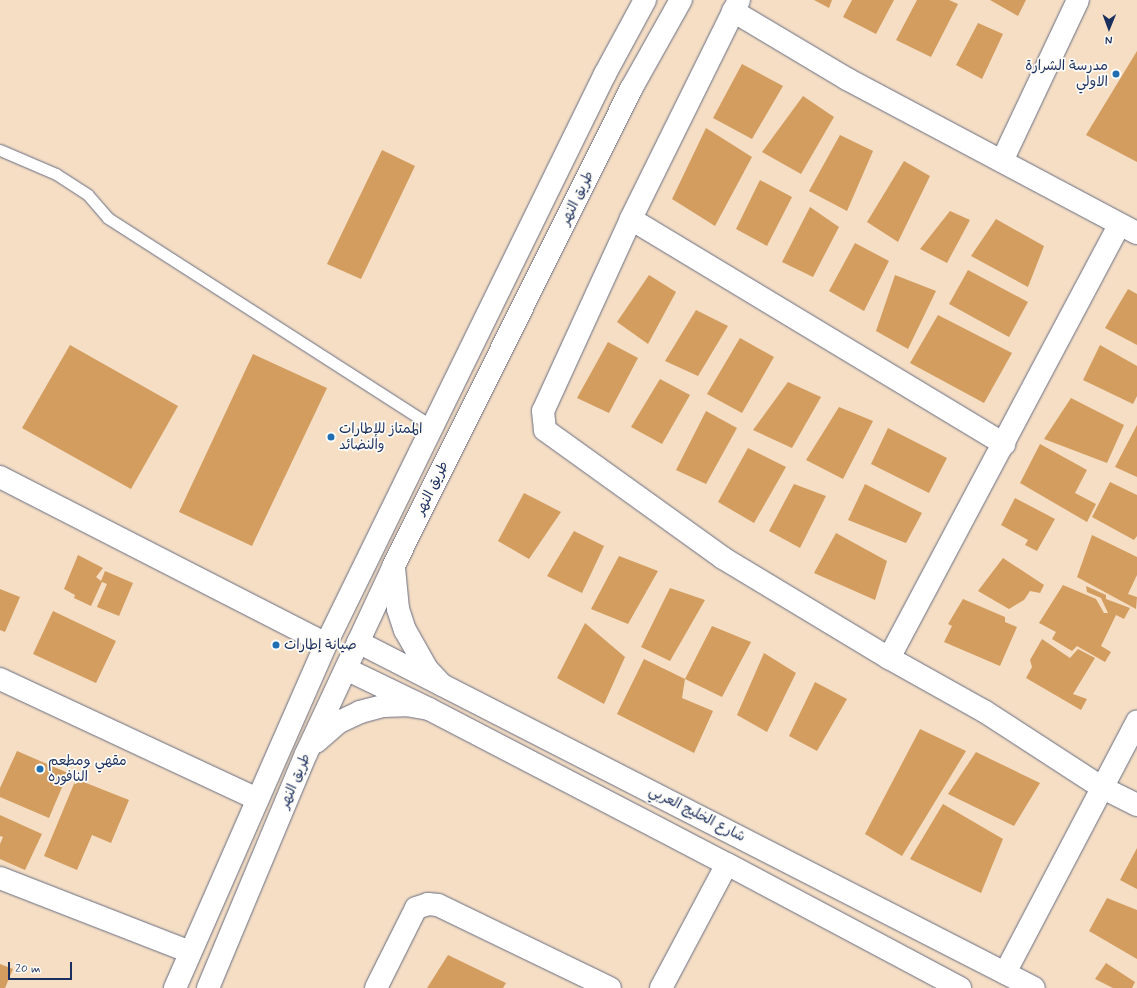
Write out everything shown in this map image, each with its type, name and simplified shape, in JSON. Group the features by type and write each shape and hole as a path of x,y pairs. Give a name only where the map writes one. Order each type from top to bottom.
{"street":[{"name":"طريق النهر","path":"175,988 326,644 605,74 645,0"},
{"name":"طريق النهر","path":"208,988 306,754 394,565 631,89 681,0"},
{"path":"1002,161 1078,0"},
{"path":"889,658 1004,444 1128,229 847,79 736,6 631,219 543,411 545,430 706,547 889,658 984,711 1101,787 1137,805"},
{"path":"631,219 1004,444"},
{"path":"0,477 326,644"},
{"path":"394,565 394,587 405,630 427,669 442,685"},
{"name":"شارع الخليج العربي","path":"358,642 1034,988"},
{"path":"346,669 429,709 727,864 960,988"},
{"path":"0,679 258,799"},
{"path":"306,754 327,731 360,712 383,706 406,705 429,709"},
{"path":"1005,973 1101,787 1137,722"},
{"path":"661,988 727,864"},
{"path":"0,878 190,952"},
{"path":"376,988 416,908 428,904 438,905 610,988"}],"lane":[{"path":"0,150 56,174 88,195 108,218 432,427"}],"building":[{"path":"814,0 832,0 829,8"},
{"path":"852,0 894,0 876,34 843,17"},
{"path":"917,0 949,0 958,4 931,57 896,40"},
{"path":"990,0 1026,0 1018,16"},
{"path":"978,23 1003,34 982,79 956,65"},
{"path":"1137,51 1137,162 1086,135"},
{"path":"742,64 783,86 752,139 713,118"},
{"path":"803,96 834,117 801,174 762,152"},
{"path":"706,128 752,157 715,226 672,199"},
{"path":"840,135 873,151 847,211 809,191"},
{"path":"382,150 415,166 361,279 327,264"},
{"path":"904,161 930,176 898,242 867,222"},
{"path":"760,180 792,197 767,246 736,229"},
{"path":"810,207 839,227 813,277 782,262"},
{"path":"950,211 970,220 947,263 920,249"},
{"path":"996,219 1044,246 1028,287 971,256"},
{"path":"855,243 889,261 864,311 829,291"},
{"path":"968,270 1028,302 1009,337 949,304"},
{"path":"649,275 676,292 648,344 617,322"},
{"path":"895,275 936,291 908,349 876,331"},
{"path":"1128,289 1137,294 1137,345 1105,328"},
{"path":"696,310 728,326 698,376 665,361"},
{"path":"938,315 1012,353 984,403 910,363"},
{"path":"740,338 774,357 742,413 707,394"},
{"path":"608,342 638,358 609,413 577,398"},
{"path":"70,345 178,406 131,489 22,428"},
{"path":"1100,345 1137,366 1137,396 1133,404 1083,380"},
{"path":"253,354 327,388 252,546 179,512"},
{"path":"660,379 690,395 662,444 631,427"},
{"path":"788,382 821,397 792,448 753,430"},
{"path":"1071,398 1124,425 1107,463 1044,439"},
{"path":"839,407 873,421 843,479 806,460"},
{"path":"706,411 737,428 706,484 676,470"},
{"path":"1137,425 1137,477 1115,467"},
{"path":"888,428 947,458 929,493 871,464"},
{"path":"1040,444 1087,470 1075,493 1096,504 1087,522 1020,483"},
{"path":"748,448 786,467 754,523 718,502"},
{"path":"1110,482 1137,495 1137,536 1134,540 1092,517"},
{"path":"794,484 826,496 800,548 769,531"},
{"path":"865,484 922,513 906,543 848,520"},
{"path":"524,493 561,512 529,559 498,541"},
{"path":"1015,498 1055,519 1037,551 1025,545 1028,540 1001,525"},
{"path":"574,531 604,546 582,593 547,576"},
{"path":"836,533 887,561 875,600 814,573"},
{"path":"1092,535 1137,557 1137,575 1128,594 1137,597 1136,609 1077,577"},
{"path":"78,555 103,568 96,577 101,581 105,571 133,583 119,616 97,607 107,584 102,582 91,606 74,598 75,595 64,589"},
{"path":"619,556 658,571 628,624 591,609"},
{"path":"1003,558 1044,585 1040,593 1030,591 1024,600 1009,609 978,591"},
{"path":"1063,585 1096,599 1104,613 1108,613 1101,598 1087,592 1086,586 1106,595 1106,599 1130,608 1124,619 1116,615 1101,646 1111,652 1105,662 1077,646 1072,651 1052,639 1056,632 1039,623"},
{"path":"670,588 705,600 670,661 641,647"},
{"path":"0,589 20,597 5,632 0,630"},
{"path":"963,599 1005,617 1005,622 1017,627 1000,666 944,642 952,626 948,624"},
{"path":"53,611 116,641 96,683 33,654"},
{"path":"585,623 625,657 604,704 557,678"},
{"path":"712,626 751,642 722,697 685,679"},
{"path":"1042,639 1070,658 1078,649 1095,658 1073,694 1087,699 1081,710 1026,678 1032,667 1030,660"},
{"path":"764,653 796,673 767,732 737,715"},
{"path":"644,659 685,679 682,698 713,711 694,753 617,714"},
{"path":"815,682 847,699 817,751 789,736"},
{"path":"920,729 966,751 902,856 865,834"},
{"path":"17,751 68,773 49,818 0,797 0,788"},
{"path":"976,752 1040,783 1014,826 948,794"},
{"path":"76,779 129,800 111,843 92,835 77,870 44,856"},
{"path":"943,804 1003,839 981,893 910,859"},
{"path":"0,815 42,834 25,870 0,859 0,844 3,837 0,836"},
{"path":"1137,848 1137,889 1120,880"},
{"path":"1107,898 1137,910 1137,959 1089,931"},
{"path":"448,955 506,983 503,988 427,988"},
{"path":"1106,963 1135,982 1132,988 1113,988 1095,979"},
{"path":"0,964 13,969 5,988 0,988"}],"place":[{"name":"مدرسة الشرارة الاولي","path":"1116,74"},
{"name":"الممتاز للإطارات والنضائد","path":"331,437"},
{"name":"صيانة إطارات","path":"276,645"},
{"name":"مقهي ومطعم النافوره","path":"40,769"}]}
